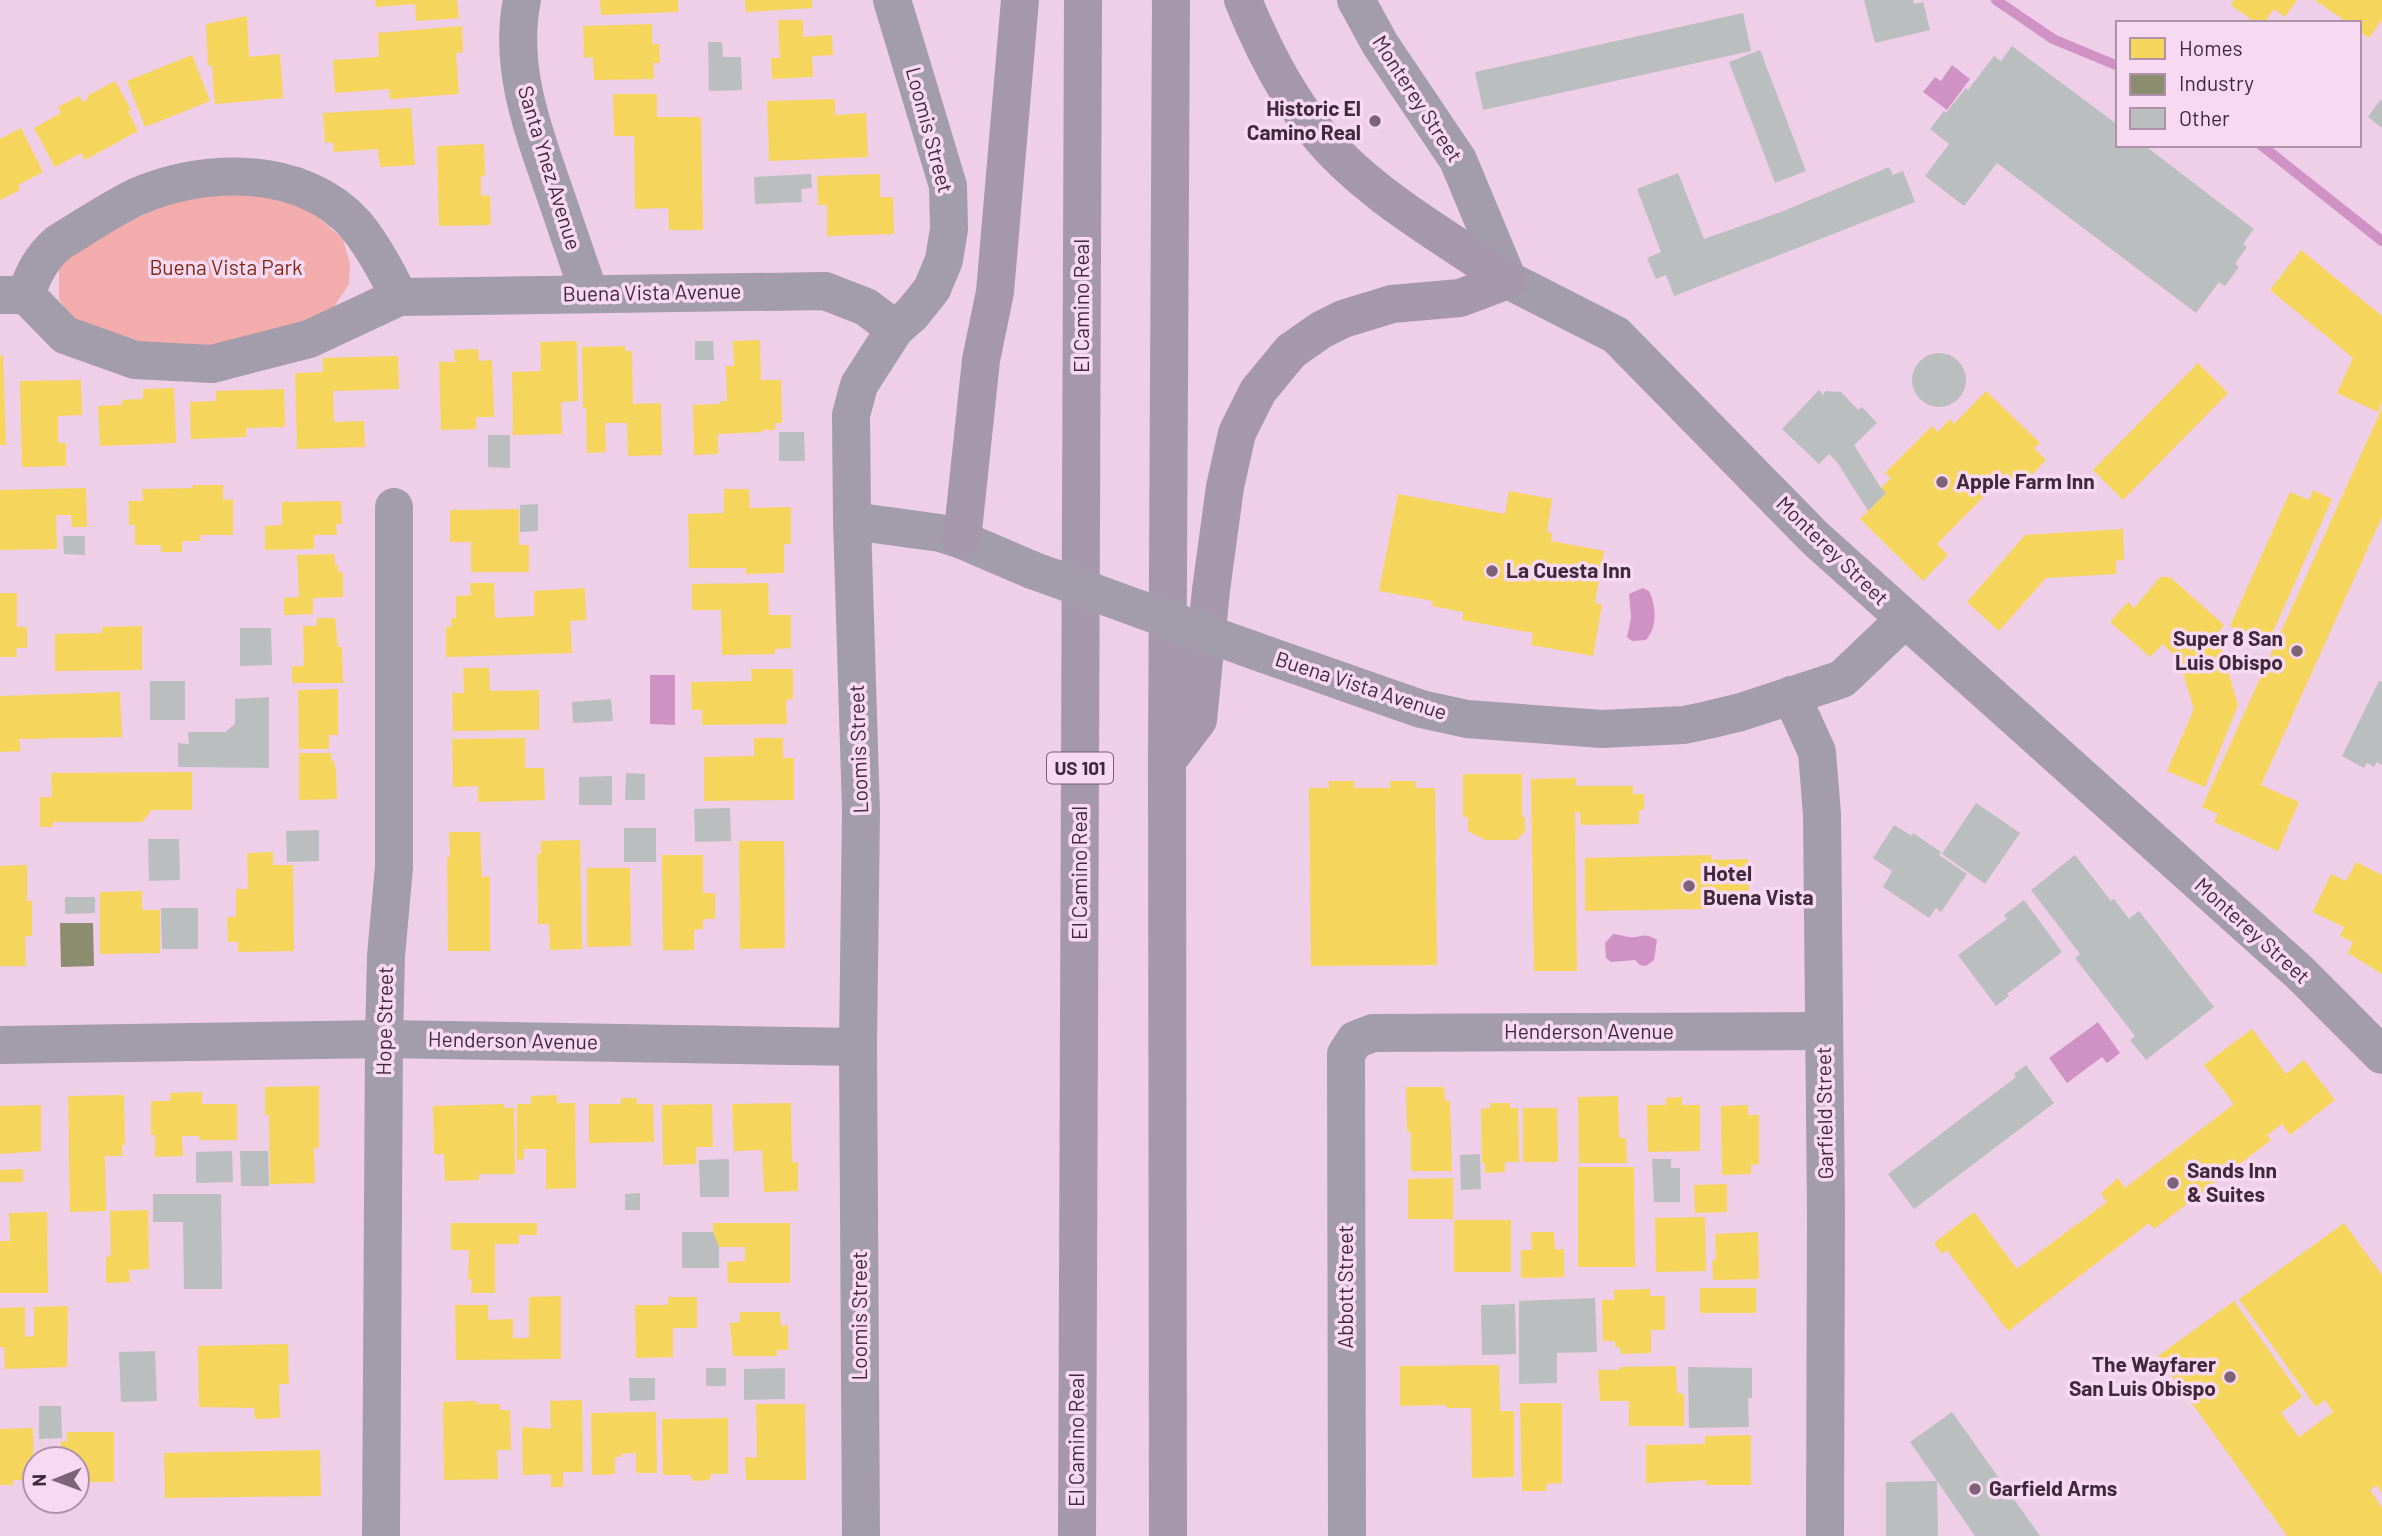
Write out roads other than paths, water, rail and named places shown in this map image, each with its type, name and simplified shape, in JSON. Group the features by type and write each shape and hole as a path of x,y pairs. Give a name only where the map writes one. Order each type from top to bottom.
{"highway":[{"path":"962,540 981,360 995,292 1020,0"},
{"name":"El Camino Real","path":"1077,1536 1083,0"},
{"path":"1168,1536 1167,761 1171,0"},
{"path":"1244,0 1268,58 1316,131 1382,193 1508,280"},
{"path":"1167,761 1198,720 1225,487 1237,433 1258,391 1291,351 1321,330 1343,319 1392,304 1460,298 1508,280"}],"street":[{"name":"Santa Ynez Avenue","path":"523,0 517,25 519,72 534,131 589,293"},
{"name":"Loomis Street","path":"861,1536 858,1047 861,811 851,415 859,385 895,329 912,314 932,289 944,260 949,229 948,186 892,0"},
{"name":"Monterey Street","path":"1356,0 1380,44 1458,160 1508,280 1616,335 1815,538 2288,962 2382,1055"},
{"name":"Buena Vista Avenue","path":"399,297 387,271 355,225 337,209 316,195 293,185 246,177 178,183 136,198 58,243 13,295 65,335 135,360 212,364 309,340 399,297 825,291 866,307 895,329"},
{"name":"Hope Street","path":"382,1536 384,1039 386,956 394,867 394,507"},
{"name":"Buena Vista Avenue","path":"852,521 940,533 962,540 1032,570 1247,648 1421,709 1467,719 1602,729 1684,724 1741,712 1842,679 1904,620"},
{"name":"Garfield Street","path":"1791,695 1817,752 1822,814 1825,1536"},
{"name":"Henderson Avenue","path":"1355,1040 1373,1033 1824,1031"},
{"name":"Henderson Avenue","path":"0,1045 384,1039 858,1047"},
{"name":"Abbott Street","path":"1347,1536 1346,1054 1355,1040"}],"waterway":[{"path":"1996,0 2053,39 2116,65"},
{"path":"2264,147 2382,241"}],"place":[{"name":"Historic El Camino Real","path":"1375,121"},
{"name":"Apple Farm Inn","path":"1942,482"},
{"name":"La Cuesta Inn","path":"1492,571"},
{"name":"Super 8 San Luis Obispo","path":"2297,651"},
{"name":"Hotel Buena Vista","path":"1689,886"},
{"name":"Sands Inn & Suites","path":"2173,1183"},
{"name":"The Wayfarer San Luis Obispo","path":"2230,1377"},
{"name":"Garfield Arms","path":"1975,1489"}],"park label":[{"name":"Buena Vista Park","path":"226,268"}]}
